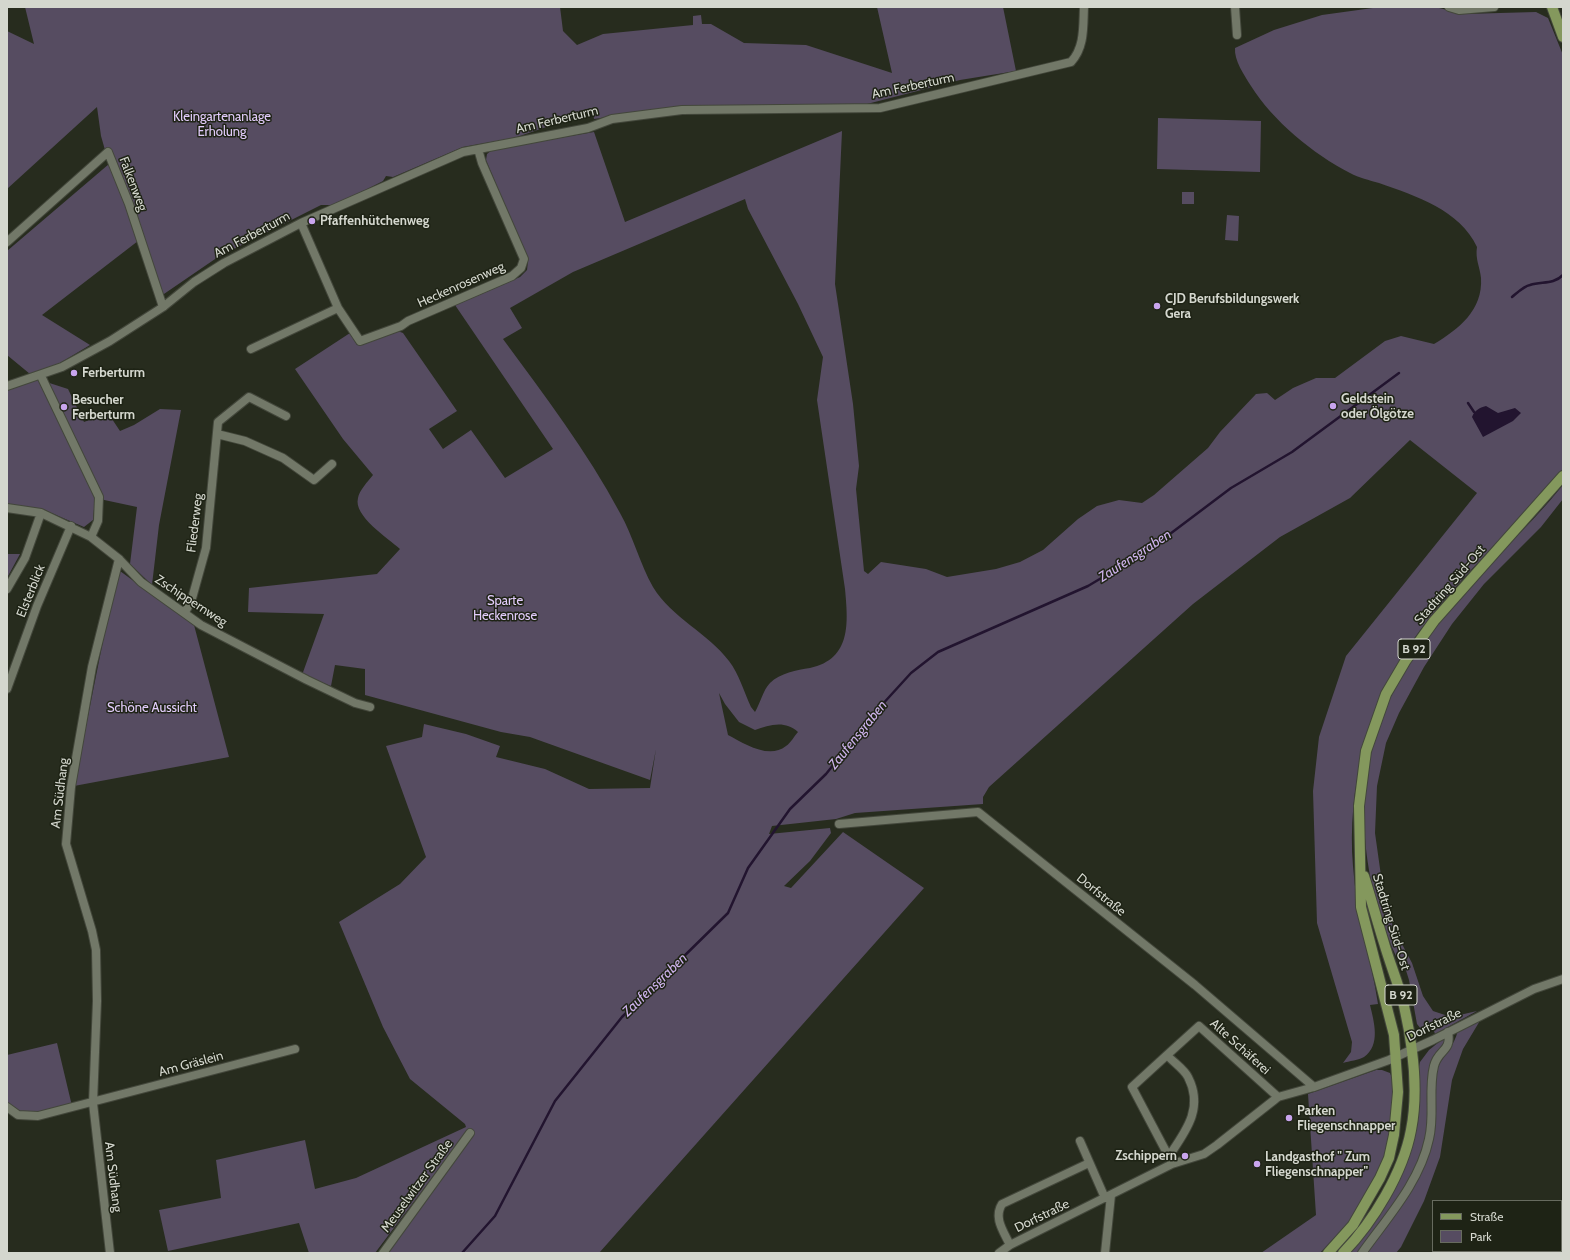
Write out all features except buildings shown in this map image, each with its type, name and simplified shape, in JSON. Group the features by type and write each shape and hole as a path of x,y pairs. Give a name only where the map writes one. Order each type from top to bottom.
{"main road":[{"path":"1552,7 1563,37"},
{"name":"Stadtring Süd-Ost","path":"1328,1253 1361,1214 1389,1158 1394,1135 1398,1092 1394,1035 1384,991 1361,907 1358,830 1361,781 1366,751 1386,694 1406,660 1434,621 1563,476"},
{"name":"Stadtring Süd-Ost","path":"1343,1253 1376,1212 1397,1171 1406,1150 1411,1130 1414,1096 1412,1048 1404,1006 1360,865"}],"street":[{"name":"Am Ferberturm","path":"7,386 41,376 62,367 110,341 163,307 194,282 224,263 301,223 444,159 464,152 588,128 612,119 682,110 880,108 1059,66 1071,62 1077,55 1082,44 1084,7"},
{"path":"1235,7 1237,35"},
{"path":"1449,7 1459,10 1494,7"},
{"name":"Heckenrosenweg","path":"338,308 360,341 401,326 408,320 512,276 521,268 524,259 482,163 478,149"},
{"name":"Falkenweg","path":"7,242 108,152 129,204 163,307"},
{"path":"251,349 338,308 301,223"},
{"path":"41,376 99,497 98,521 92,537"},
{"name":"Fliederweg","path":"185,612 191,602 206,548 218,422 249,397 286,416"},
{"path":"217,434 245,441 283,458 314,480 332,464"},
{"name":"Zschippernweg","path":"7,508 41,512 92,537 119,559 141,582 185,612 201,625 307,680 355,703 370,707"},
{"path":"7,589 25,558 41,512"},
{"name":"Elsterblick","path":"7,689 37,606 71,526"},
{"name":"Am Südhang","path":"110,1253 93,1103 97,1001 96,950 92,931 66,844 67,818 92,667 119,559"},
{"name":"Dorfstraße","path":"839,824 978,812 1195,985 1314,1087"},
{"name":"Dorfstraße","path":"999,1253 1010,1245 1108,1197 1171,1160 1204,1154 1278,1096 1314,1087 1396,1056 1534,989 1563,979"},
{"name":"Alte Schäferei","path":"1167,1055 1199,1026 1278,1096"},
{"path":"1362,1253 1412,1183 1424,1158 1430,1138 1434,1064 1440,1054 1448,1046 1450,1041 1448,1032"},
{"name":"Am Gräslein","path":"93,1103 206,1071 295,1049"},
{"path":"1167,1055 1188,1076 1194,1095 1192,1119 1171,1160 1132,1087 1167,1055"},
{"path":"7,1107 18,1115 38,1116 93,1103"},
{"name":"Meuselwitzer Straße","path":"383,1253 470,1134"},
{"path":"1080,1141 1089,1163 1108,1197 1105,1253"},
{"name":"Dorfstraße","path":"1010,1245 1000,1224 998,1210 1002,1204 1089,1163"}],"green space":[{"name":"Kleingartenanlage Erholung","path":"25,7 560,7 563,31 577,45 603,34 693,25 693,16 701,15 702,24 711,24 744,43 806,45 892,73 877,7 1003,7 1016,71 960,80 867,104 674,107 594,119 593,111 514,138 463,147 393,177 386,176 383,181 336,205 321,205 218,257 161,296 130,214 138,241 42,315 90,345 45,372 30,374 7,355 7,251 109,164 101,136 97,107 7,189 7,31 34,44"},
{"name":"Sparte Heckenrose","path":"1380,7 1435,7 1464,14 1536,12 1548,18 1563,55 1563,469 1525,513 1446,598 1428,620 1411,643 1396,668 1383,694 1372,722 1363,750 1357,779 1353,808 1352,837 1353,866 1357,901 1378,1004 1370,1005 1375,1033 1373,1046 1369,1052 1362,1058 1343,1063 1351,1052 1352,1042 1317,923 1313,791 1319,737 1346,656 1477,493 1410,440 1350,498 1280,537 1193,604 989,787 983,797 983,804 855,813 836,819 772,826 769,834 830,828 831,833 810,861 784,886 791,888 843,832 924,888 599,1253 387,1253 443,1175 437,1171 375,1253 309,1253 299,1223 168,1251 159,1210 221,1198 216,1160 305,1140 315,1189 356,1178 466,1127 465,1124 410,1079 383,1027 339,922 400,884 426,857 386,746 422,737 424,724 466,734 500,746 496,757 545,769 589,789 650,788 656,749 650,780 530,737 501,732 365,695 365,669 335,665 331,686 302,675 324,614 248,612 249,588 377,574 400,549 373,526 361,512 358,505 358,498 360,492 373,475 343,439 295,369 350,333 357,345 395,330 403,333 457,411 429,429 443,449 471,430 505,478 553,449 455,305 520,277 527,270 528,261 486,160 487,154 493,149 594,132 625,222 842,131 835,284 853,404 859,466 856,489 864,571 868,574 881,562 926,569 947,577 996,569 1020,562 1043,550 1078,519 1097,506 1119,500 1142,503 1154,495 1208,448 1220,432 1256,394 1267,393 1275,400 1293,388 1316,378 1335,378 1385,341 1401,336 1434,344 1460,325 1474,309 1481,289 1477,247 1460,223 1436,206 1422,199 1350,173 1322,156 1295,136 1282,124 1260,99 1240,67 1236,57 1235,48 1274,30 1322,15","holes":["745,199 748,209 798,304 823,357 817,400 845,589 847,614 844,638 840,648 834,656 824,663 810,668 789,672 774,680 765,689 755,712 751,707 739,677 729,661 711,642 670,608 653,587 625,522 594,468 503,339 522,328 510,308 573,272","719,693 725,704 739,722 755,730 771,725 782,725 793,728 798,732 788,745 779,750 764,751 748,746 728,735"]},
{"path":"1158,118 1261,121 1260,172 1157,169"},
{"path":"1182,192 1194,192 1194,204 1182,204"},
{"path":"1227,215 1239,216 1238,241 1225,240"},
{"path":"37,379 68,389 84,422 108,413 120,431 134,425 160,409 181,410 159,525 152,585 130,564 137,507 95,498 93,520 84,527 42,509 7,504 7,388"},
{"path":"1563,485 1563,499 1541,527 1484,584 1452,624 1424,667 1399,713 1386,743 1377,786 1375,833 1383,890 1393,927 1412,963 1423,996 1433,1011 1451,1017 1477,1011 1435,1034 1434,1031 1421,1029 1417,1024 1409,980 1403,961 1399,962 1386,933 1376,902 1369,870 1365,837 1364,804 1367,772 1374,740 1385,709 1397,685 1418,650 1457,600 1549,502"},
{"path":"7,554 20,554 7,578"},
{"name":"Schöne Aussicht","path":"120,571 194,625 229,757 74,786 109,611"},
{"path":"1481,1019 1463,1049 1452,1080 1440,1157 1424,1201 1401,1247 1396,1253 1365,1253 1419,1178 1438,1067 1452,1045 1458,1030"},
{"path":"1444,1038 1445,1042 1434,1055 1430,1065 1428,1129 1426,1142 1418,1165 1398,1200 1357,1253 1349,1253 1393,1189 1420,1062 1429,1050"},
{"path":"57,1043 72,1106 47,1112 30,1113 22,1112 7,1103 7,1055"},
{"path":"1376,1070 1382,1070 1390,1073 1394,1083 1389,1140 1383,1161 1374,1182 1352,1219 1320,1253 1261,1253 1316,1215 1308,1094"}],"shaded area":[{"path":"1486,406 1498,413 1515,408 1521,413 1513,421 1483,437 1472,417 1474,413"}],"waterway":[{"name":"Zaufensgraben","path":"1512,297 1528,286 1551,282 1563,275"},
{"name":"Zaufensgraben","path":"462,1253 495,1216 555,1101 622,1017 728,913 748,868 790,809 826,774 880,707 911,673 938,652 1088,586 1150,549 1231,488 1292,452 1399,373"},
{"path":"1468,403 1474,412"}],"place":[{"name":"Pfaffenhütchenweg","path":"312,221"},
{"name":"CJD Berufsbildungswerk Gera","path":"1157,306"},
{"name":"Ferberturm","path":"74,373"},
{"name":"Geldstein oder Ölgötze","path":"1333,406"},
{"name":"Besucher Ferberturm","path":"64,407"},
{"name":"Parken Fliegenschnapper","path":"1289,1118"},
{"name":"Zschippern","path":"1185,1156"},
{"name":"Landgasthof \" Zum Fliegenschnapper\"","path":"1257,1164"}]}
